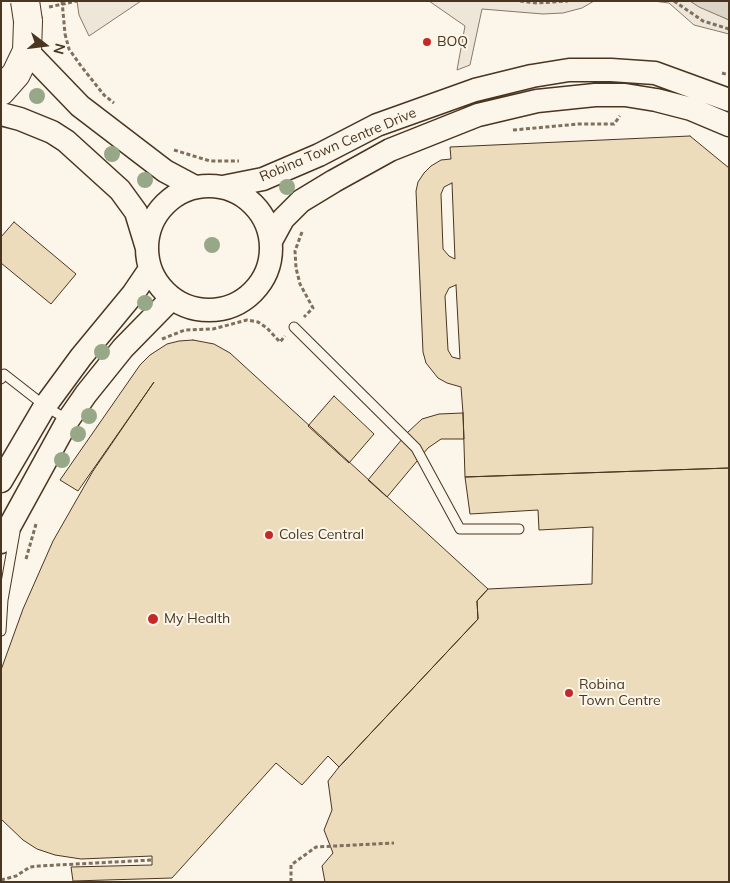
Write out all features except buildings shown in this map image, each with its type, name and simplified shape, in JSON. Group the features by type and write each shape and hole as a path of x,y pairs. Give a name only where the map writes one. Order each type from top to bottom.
{"main road":[{"path":"1,91 16,74 27,51 27,11"}],"street":[{"path":"27,51 64,91 87,112 165,172 195,187"},
{"path":"569,70 570,96"},
{"name":"Robina Town Centre Drive","path":"223,187 263,179 319,155 378,125 476,90 532,76 569,70 655,73 729,100"},
{"name":"Robina Town Centre Drive","path":"271,241 283,219 301,201 390,150 478,116 537,101 570,96 625,95 656,100 691,109 729,125"},
{"path":"1,114 52,132 66,141 120,190 136,212 149,259 159,285 172,298 188,307 205,311 223,309 240,303 256,286 268,267 271,254 271,241 266,223 256,206 241,194 223,187 209,186 195,187 176,196 160,210 150,228 149,259 133,294 81,357 45,406 1,482"},
{"path":"1,542 28,515 68,420 102,372 172,298"}],"lane":[{"path":"294,327 416,448 460,529 519,529"},
{"path":"1,379 4,374 45,406 68,420"},
{"path":"1,631 4,600 28,515"}],"path":[{"path":"62,1 65,34 70,49 80,66 104,95 116,104"},
{"path":"520,1 537,3 568,1"},
{"path":"674,1 704,21 729,29"},
{"path":"719,72 729,75"},
{"path":"506,131 579,124 614,124 620,116 627,114"},
{"path":"172,148 192,157 210,161 243,160"},
{"path":"157,341 185,330 208,330 247,320 258,322 267,328 280,342 313,308 300,284 296,268 295,251 305,225"},
{"path":"24,567 28,515"},
{"path":"291,882 291,865 316,847 394,844"},
{"path":"1,880 16,876 30,867 152,860"}],"shaded area":[{"path":"77,1 141,1 89,36 79,15"},
{"path":"429,1 594,1 582,8 563,13 543,14 482,9 470,65 457,70 465,26"},
{"path":"653,1 690,1 729,20 729,34 694,25 669,3"},
{"path":"690,1 729,1 729,20 699,7"}],"place":[{"name":"BOQ","path":"427,42"},
{"name":"Coles Central","path":"269,535"},
{"name":"My Health","path":"153,619"},
{"name":"Robina Town Centre","path":"569,693"}]}
